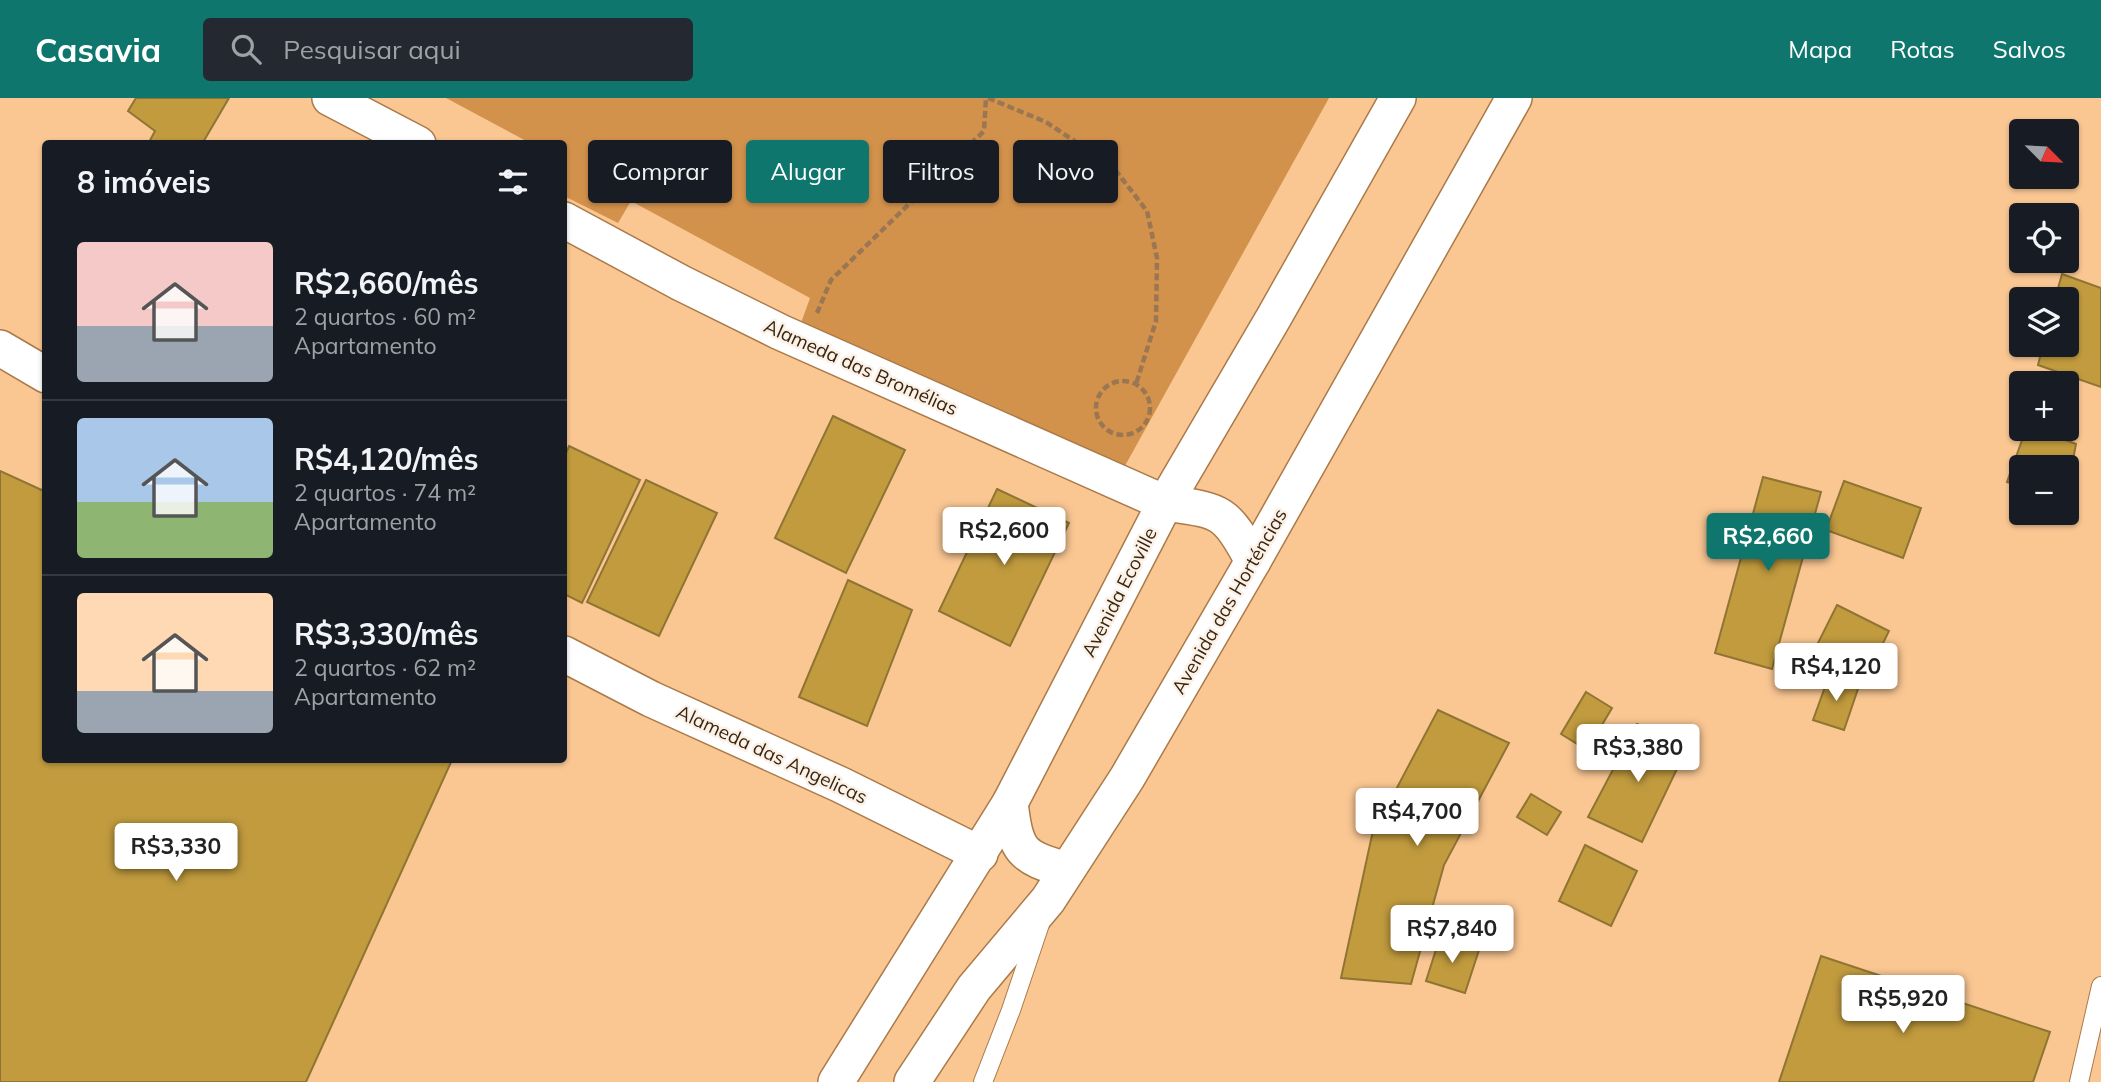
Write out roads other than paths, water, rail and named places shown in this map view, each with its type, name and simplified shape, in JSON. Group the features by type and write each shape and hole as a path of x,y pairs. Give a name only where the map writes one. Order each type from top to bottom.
{"street":[{"path":"330,98 410,140"},
{"name":"Avenida Ecoville","path":"836,1082 1010,803 1165,503 1398,98"},
{"name":"Avenida das Horténcias","path":"912,1082 974,988 1048,900 1126,778 1514,98"},
{"name":"Alameda das Bromélias","path":"567,222 681,283 805,343 1165,503 1220,513 1234,527 1252,561"},
{"path":"0,348 42,373"},
{"name":"Alameda das Angelicas","path":"567,656 664,705 841,785 980,854"},
{"path":"1010,803 1013,831 1024,852 1036,861 1067,870"}],"lane":[{"path":"983,1082 1011,1010 1048,900"},
{"path":"2079,1082 2101,986"}]}
